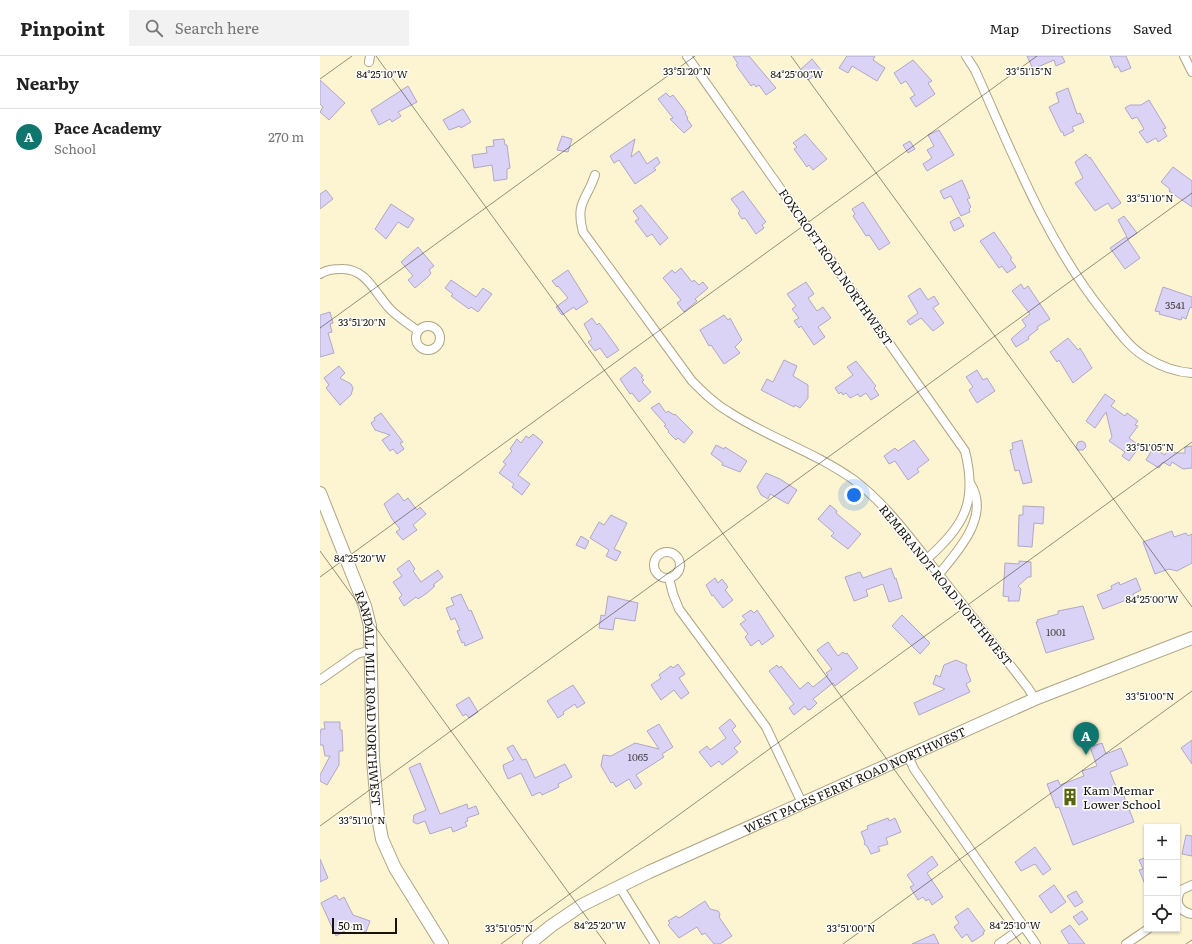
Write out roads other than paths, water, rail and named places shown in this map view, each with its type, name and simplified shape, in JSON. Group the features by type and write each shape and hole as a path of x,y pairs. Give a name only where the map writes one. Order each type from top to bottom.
{"main road":[{"name":"RANDALL MILL ROAD NORTHWEST","path":"320,493 365,606 370,626 373,760 378,817 382,839 395,868 442,944"},
{"name":"WEST PACES FERRY ROAD NORTHWEST","path":"529,944 551,926 582,905 619,886 1035,700 1192,638"}],"street":[{"name":"FOXCROFT ROAD NORTHWEST","path":"688,56 965,451 969,468 970,483 964,515 951,537 927,559"},
{"path":"966,56 975,70 1044,223 1085,289 1134,348 1147,358 1166,367 1192,373"},
{"path":"1184,56 1192,72"},
{"name":"REMBRANDT ROAD NORTHWEST","path":"596,175 580,206 579,219 583,232 692,381 709,398 729,412 821,460 854,481 890,512 1028,688 1035,700"},
{"path":"320,274 333,269 345,269 356,272 371,283 391,309 418,331"},
{"name":"FOXCROFT ROAD NORTHWEST","path":"939,574 963,544 973,524 977,508 977,493 970,483"},
{"path":"669,578 679,609 766,727 802,803"},
{"path":"320,680 357,654 371,650"},
{"path":"908,756 914,769 1036,944"},
{"path":"1178,896 1184,887 1192,885"},
{"path":"619,886 655,944"},
{"path":"1180,910 1192,914"},
{"path":"999,944 1024,926"},
{"path":"1126,944 1144,932"}],"place":[{"name":"Pace Academy","path":"1086,755"},
{"name":"Kam Memar Lower School","path":"1070,797"}]}
